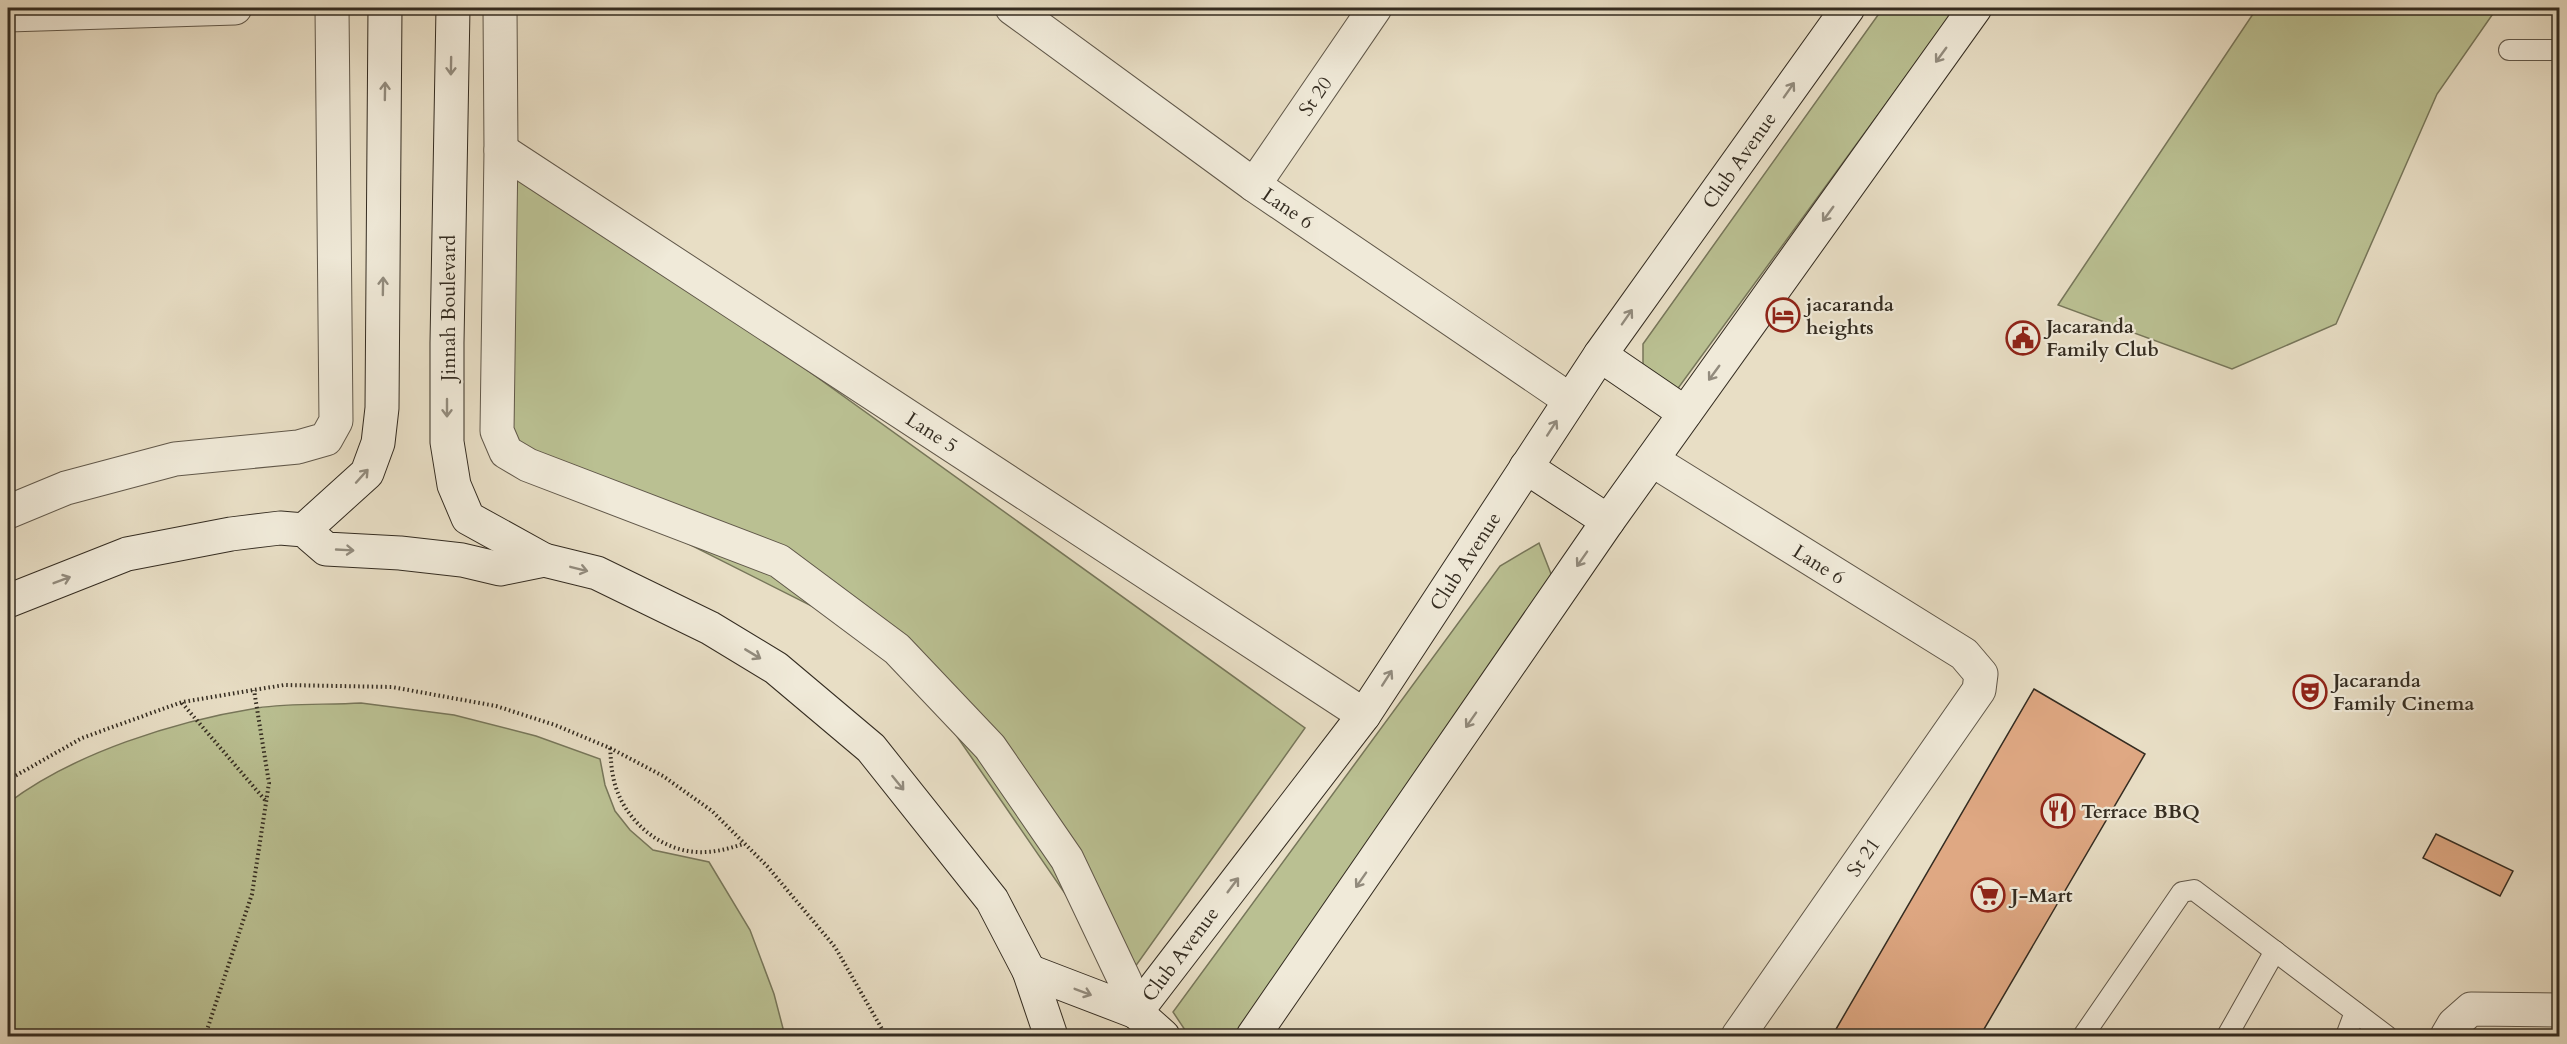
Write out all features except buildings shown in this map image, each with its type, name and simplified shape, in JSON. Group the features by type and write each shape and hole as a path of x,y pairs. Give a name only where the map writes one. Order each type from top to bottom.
{"street":[{"path":"8,15 235,8"},
{"path":"8,512 66,488 175,459 298,447 326,439 336,421 332,8"},
{"path":"304,530 367,473 378,443 382,408 385,8"},
{"name":"Jinnah Boulevard","path":"453,8 447,442 454,484 468,518 544,560"},
{"path":"500,8 501,150 497,431 506,452 528,465 779,561 897,649 990,747 1067,858 1125,981 1136,1012 1163,1036"},
{"name":"Lane 6","path":"1012,8 1254,185 1570,400"},
{"name":"St 20","path":"1254,185 1375,8"},
{"name":"Club Avenue","path":"1029,971 1136,1012 1364,715 1600,355 1848,8"},
{"path":"1253,1036 1608,521 1975,8"},
{"name":"Lane 5","path":"501,150 1364,715"},
{"path":"1600,355 1685,413"},
{"name":"Lane 6","path":"1652,460 1964,654 1981,674"},
{"path":"1526,467 1608,521"},
{"path":"8,601 127,554 231,534 280,528 304,530 326,549 400,553 462,560 500,569 544,560 597,573 710,628 776,668 870,748 992,900 1029,971 1051,1036"},
{"name":"St 21","path":"1738,1036 1979,690 1981,674"},
{"path":"2447,1036 2454,1024 2471,1009 2559,1010"}],"lane":[{"path":"2509,50 2559,50"},
{"path":"2083,1036 2182,892 2194,890 2387,1036"},
{"path":"2227,1036 2275,951"},
{"path":"2346,1036 2355,1012"}],"path":[{"path":"8,780 82,738 182,702 254,690 284,686 392,687 496,706 555,725 610,748 663,776 712,811 767,866 835,948 886,1036"},
{"path":"205,1036 252,894 269,783 254,690"},
{"path":"182,702 266,801"},
{"path":"610,748 613,777 620,800 634,820 651,836 673,847 696,852 720,851 743,844"}],"green space":[{"path":"1883,8 1956,8 1676,391 1643,372 1643,344"},
{"path":"2257,8 2497,8 2437,94 2336,324 2232,369 2058,305"},
{"path":"501,150 1305,728 1125,981 897,649 506,452"},
{"path":"1539,543 1553,579 1240,1036 1189,1036 1173,1012 1500,566"},
{"path":"361,703 454,715 536,736 600,759 605,785 615,811 630,830 653,850 709,862 750,930 774,994 785,1036 8,1036 8,803 34,785 94,754 193,721 270,706"}],"place":[{"name":"jacaranda heights","path":"1783,315"},
{"name":"Jacaranda Family Club","path":"2023,338"},
{"name":"Jacaranda Family Cinema","path":"2310,692"},
{"name":"Terrace BBQ","path":"2058,811"},
{"name":"J-Mart","path":"1988,895"}]}
